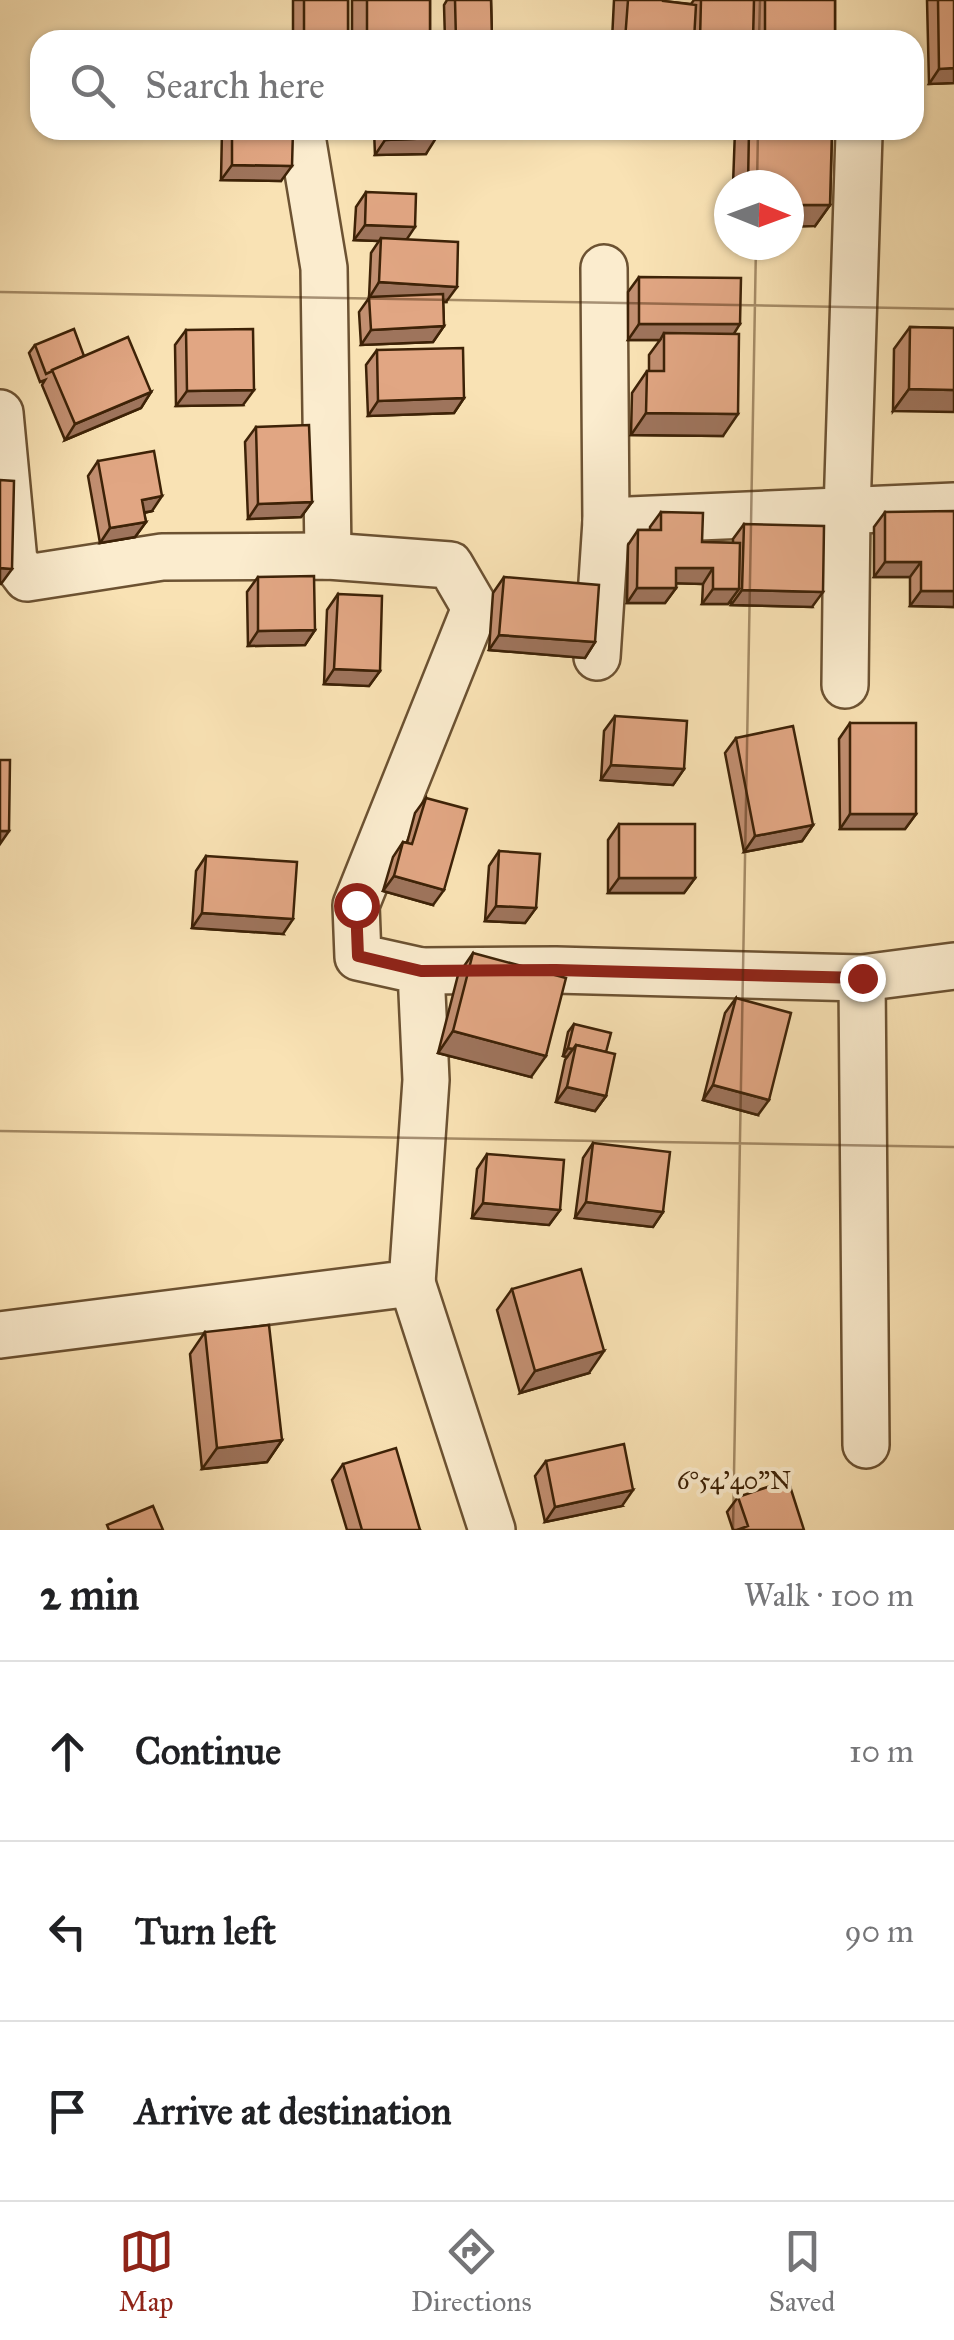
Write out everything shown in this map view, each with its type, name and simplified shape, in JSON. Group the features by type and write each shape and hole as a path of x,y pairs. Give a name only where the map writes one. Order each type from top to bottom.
{"street":[{"path":"303,140 324,268 328,556"},
{"path":"845,685 859,140"},
{"path":"597,657 606,522 604,268"},
{"path":"0,413 14,561 27,578 162,556 328,556 450,565 475,608 356,905 358,956 421,971 556,970 862,978 954,966"},
{"path":"606,522 954,506"},
{"path":"421,971 426,1080 412,1283 492,1530"},
{"path":"862,978 866,1445"},
{"path":"0,1335 412,1283"}],"building":[{"path":"304,0 348,0 348,30 304,30"},
{"path":"367,0 430,0 430,30 367,30"},
{"path":"455,0 491,0 492,30 456,30"},
{"path":"628,0 696,5 695,30 626,30"},
{"path":"701,0 754,0 753,30 700,30"},
{"path":"765,0 835,0 835,30 765,30"},
{"path":"938,0 954,0 954,68 939,69"},
{"path":"232,140 293,140 292,166 232,165"},
{"path":"749,140 832,140 830,205 804,205 804,170 748,170"},
{"path":"366,192 416,194 415,227 365,225"},
{"path":"381,238 458,242 457,287 379,282"},
{"path":"639,277 741,278 740,324 639,324"},
{"path":"443,294 444,326 371,330 369,297"},
{"path":"910,327 954,328 954,390 909,389"},
{"path":"74,329 84,356 46,374 35,345"},
{"path":"253,329 254,390 187,391 186,330"},
{"path":"664,333 739,334 738,414 646,413 647,371 664,371"},
{"path":"128,337 151,392 75,424 52,370"},
{"path":"463,348 464,398 378,401 377,350"},
{"path":"309,425 312,502 258,504 256,427"},
{"path":"154,451 162,496 142,500 146,522 110,528 98,461"},
{"path":"0,480 14,481 12,569 0,568"},
{"path":"954,511 954,591 921,591 921,562 885,562 885,512"},
{"path":"661,512 703,513 702,542 740,543 739,589 713,589 713,568 676,568 676,588 637,588 638,530 661,530"},
{"path":"744,524 824,526 823,592 742,590"},
{"path":"314,576 315,630 258,631 258,577"},
{"path":"504,577 599,585 595,642 499,635"},
{"path":"338,594 382,596 380,671 334,669"},
{"path":"615,716 687,721 684,769 611,765"},
{"path":"850,723 916,723 916,814 850,814"},
{"path":"793,726 813,825 755,836 736,738"},
{"path":"0,760 10,760 9,831 0,831"},
{"path":"426,798 467,809 444,890 394,876 403,842 412,844"},
{"path":"619,824 695,824 695,878 619,878"},
{"path":"499,851 540,854 536,908 496,906"},
{"path":"206,856 297,862 293,919 202,913"},
{"path":"473,953 566,978 546,1056 453,1031"},
{"path":"736,998 791,1013 769,1100 713,1085"},
{"path":"574,1024 611,1033 606,1052 576,1045 568,1048"},
{"path":"576,1045 615,1054 606,1096 567,1087"},
{"path":"593,1143 670,1152 663,1212 586,1202"},
{"path":"487,1154 564,1160 560,1210 483,1203"},
{"path":"581,1269 604,1351 535,1371 512,1289"},
{"path":"269,1325 282,1440 217,1448 205,1332"},
{"path":"624,1444 633,1490 555,1507 546,1461"},
{"path":"396,1448 420,1530 362,1530 343,1464"},
{"path":"788,1480 804,1530 737,1530 748,1526 738,1497"},
{"path":"153,1506 163,1530 109,1530 107,1525"}],"route":[{"path":"356,905 358,956 421,971 556,970 862,978"}]}
